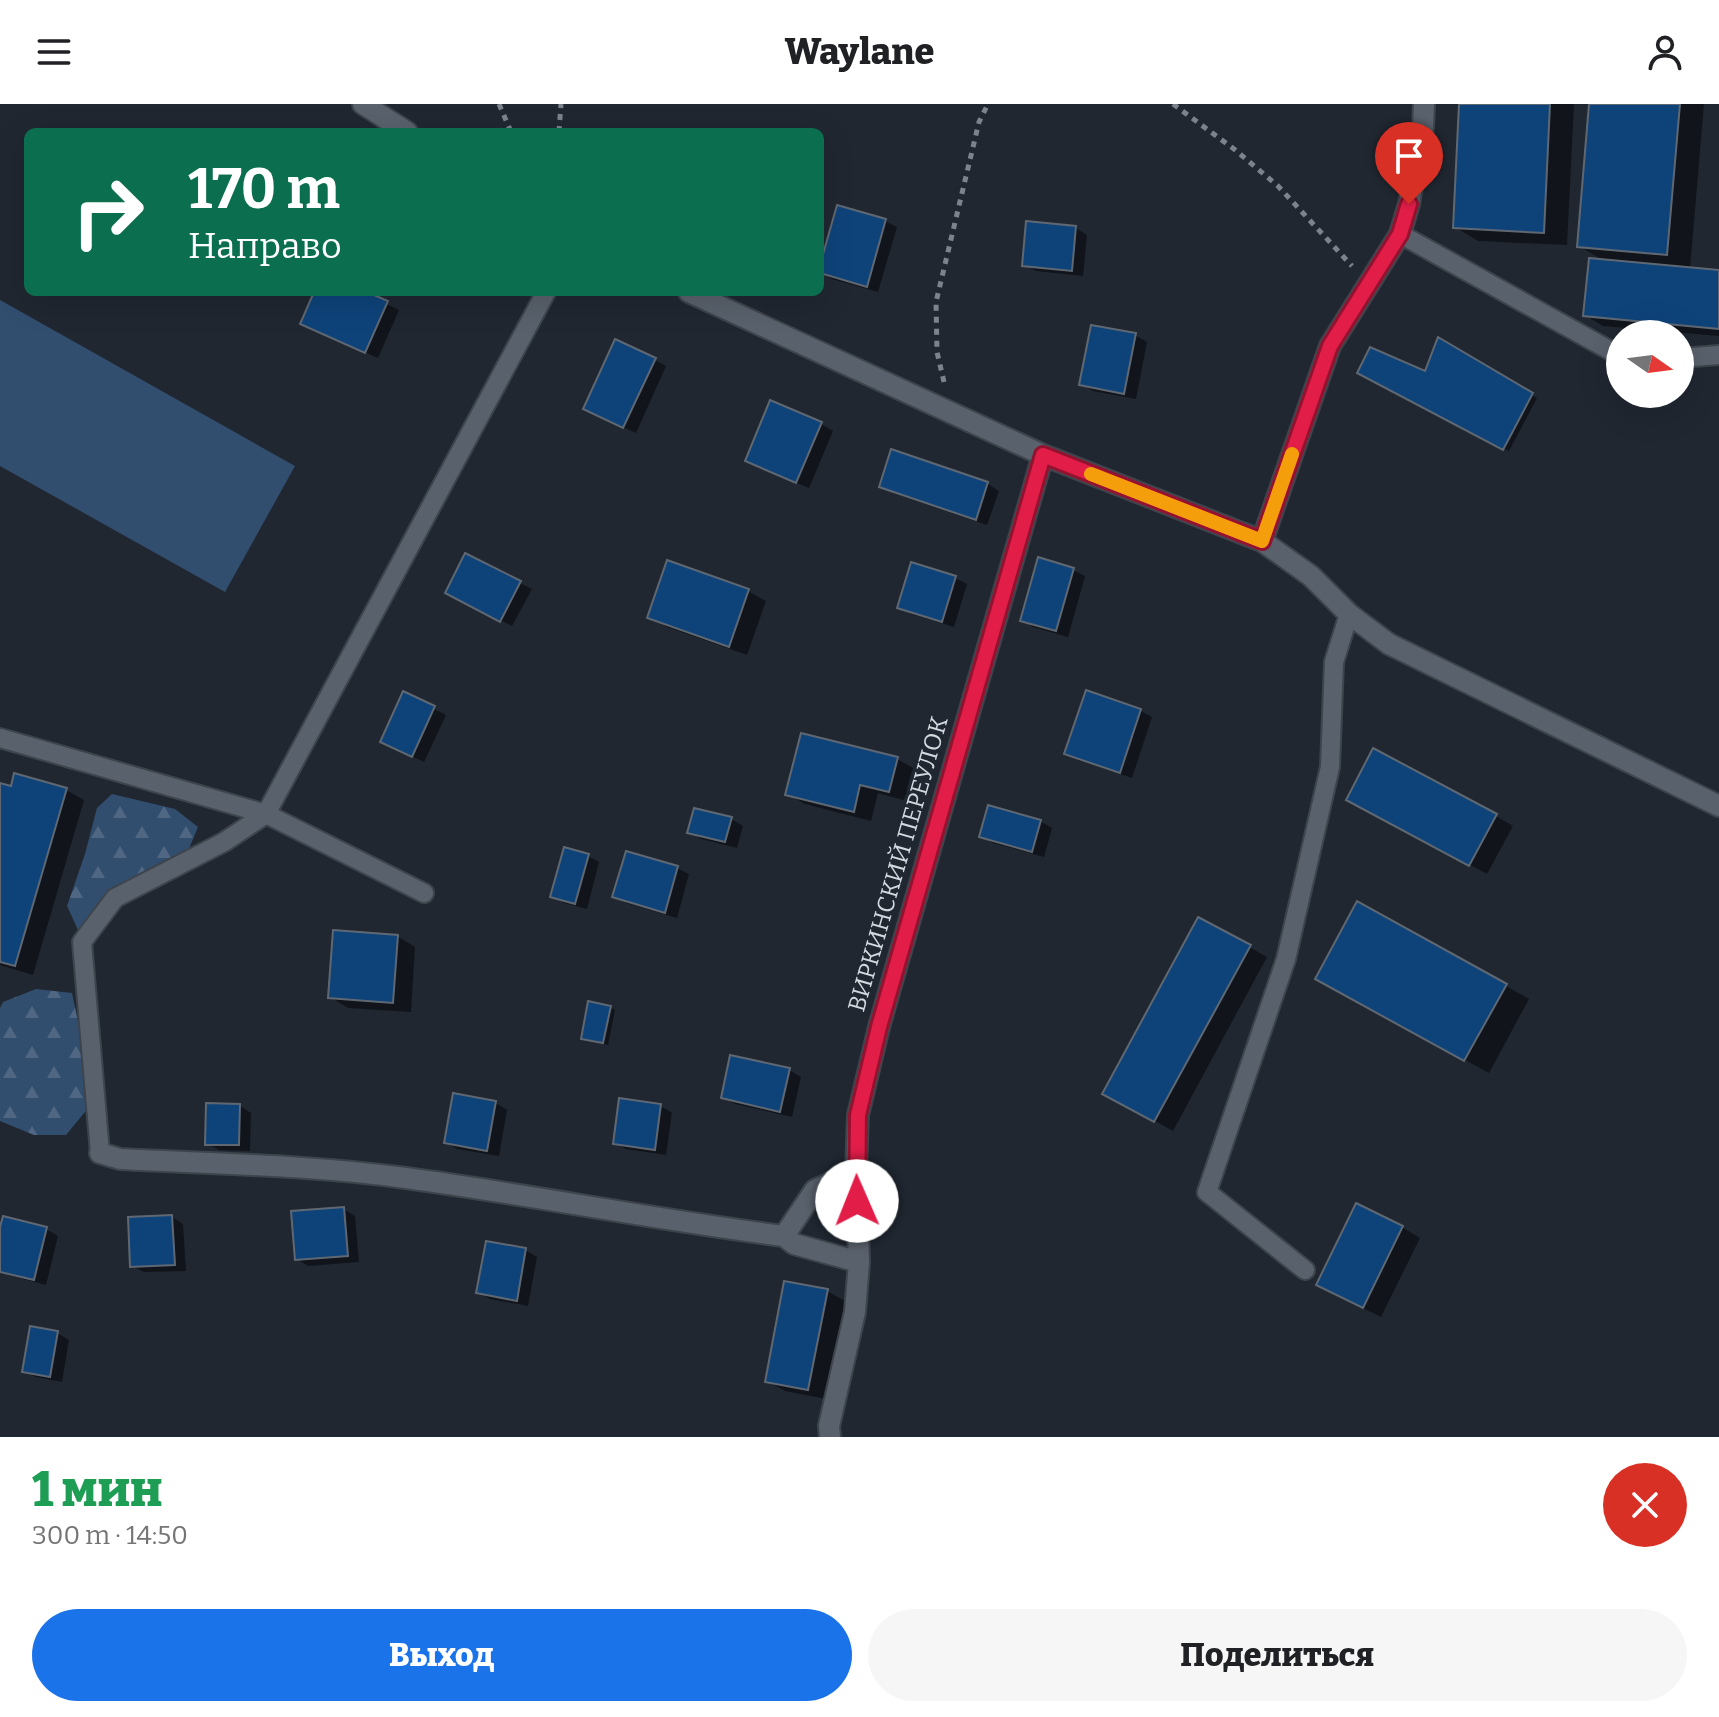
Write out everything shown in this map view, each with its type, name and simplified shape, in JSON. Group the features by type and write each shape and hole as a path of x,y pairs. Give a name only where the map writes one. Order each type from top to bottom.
{"street":[{"path":"363,104 401,128"},
{"path":"1262,541 1330,346 1400,234 1409,204 1423,128 1424,104"},
{"path":"698,296 1043,455 1262,541 1311,576 1349,614 1389,644 1719,806"},
{"name":"ВИРКИНСКИЙ ПЕРЕУЛОК","path":"830,1437 829,1426 855,1312 859,1262 858,1115 879,1027 1043,455"},
{"path":"100,1153 120,1159 326,1170 405,1178 668,1221 784,1236 794,1244 859,1262"},
{"path":"784,1236 815,1190 856,1171"}],"lane":[{"path":"1400,234 1606,348"},
{"path":"100,1153 82,942 115,898 224,842 266,814 544,296"},
{"path":"1694,357 1719,355"},
{"path":"1305,1270 1207,1192 1286,959 1330,767 1334,662 1349,614"},
{"path":"0,738 266,814 424,893"}],"path":[{"path":"499,104 509,128"},
{"path":"559,128 561,104"},
{"path":"950,411 937,352 936,302 979,122 988,104"},
{"path":"1173,104 1278,186 1331,246 1371,283"}],"green space":[{"path":"0,300 295,466 225,592 0,466"},
{"path":"112,794 175,809 198,827 188,851 79,932 67,906 97,808"},
{"path":"36,989 72,993 83,1045 89,1107 66,1135 34,1135 0,1121 0,1008 3,1002"}],"building":[{"path":"1459,104 1550,104 1544,233 1453,228"},
{"path":"1589,104 1680,104 1667,255 1577,247"},
{"path":"837,205 886,219 867,287 824,274 824,251"},
{"path":"1026,221 1076,226 1072,271 1022,266"},
{"path":"1589,258 1719,270 1719,329 1694,327 1694,320 1625,320 1583,316"},
{"path":"312,296 376,296 388,301 365,353 300,324"},
{"path":"1091,325 1136,333 1124,394 1079,385"},
{"path":"1438,337 1533,393 1503,450 1357,373 1370,347 1425,371"},
{"path":"615,339 656,358 623,428 583,409"},
{"path":"770,400 822,422 796,483 745,461"},
{"path":"891,449 988,482 976,520 879,487"},
{"path":"465,553 521,581 500,622 445,593"},
{"path":"1038,557 1074,568 1056,631 1020,621"},
{"path":"667,560 749,589 729,647 647,618"},
{"path":"911,562 956,576 942,622 897,608"},
{"path":"1086,690 1141,709 1120,773 1064,754"},
{"path":"403,691 435,706 412,757 380,742"},
{"path":"801,733 898,757 889,792 860,785 854,812 785,795"},
{"path":"1373,748 1497,814 1469,866 1346,800"},
{"path":"14,773 67,788 15,966 0,962 0,783 11,786"},
{"path":"988,805 1041,820 1032,852 979,837"},
{"path":"694,808 732,817 725,842 687,833"},
{"path":"564,847 589,854 575,904 550,897"},
{"path":"626,851 678,866 665,913 612,897"},
{"path":"1357,901 1507,984 1464,1061 1315,979"},
{"path":"1198,917 1251,945 1154,1122 1102,1094"},
{"path":"333,930 398,935 393,1003 328,998"},
{"path":"588,1001 611,1006 603,1043 581,1039"},
{"path":"730,1055 790,1068 780,1112 721,1098"},
{"path":"453,1093 496,1101 487,1151 444,1143"},
{"path":"619,1098 661,1104 655,1150 613,1144"},
{"path":"206,1103 240,1104 239,1145 205,1145"},
{"path":"1356,1203 1403,1226 1363,1308 1316,1285"},
{"path":"344,1207 348,1256 295,1260 291,1211"},
{"path":"172,1215 175,1265 130,1267 128,1217"},
{"path":"3,1216 47,1227 34,1280 0,1272 0,1227"},
{"path":"486,1241 526,1248 517,1301 476,1293"},
{"path":"784,1281 828,1289 808,1390 765,1382"},
{"path":"30,1326 58,1331 50,1377 22,1372"}],"slow traffic":[{"path":"1091,474 1262,541 1292,454"}],"route":[{"path":"857,1201 858,1115 879,1027 1043,455 1262,541 1330,346 1400,234 1409,204"}]}
